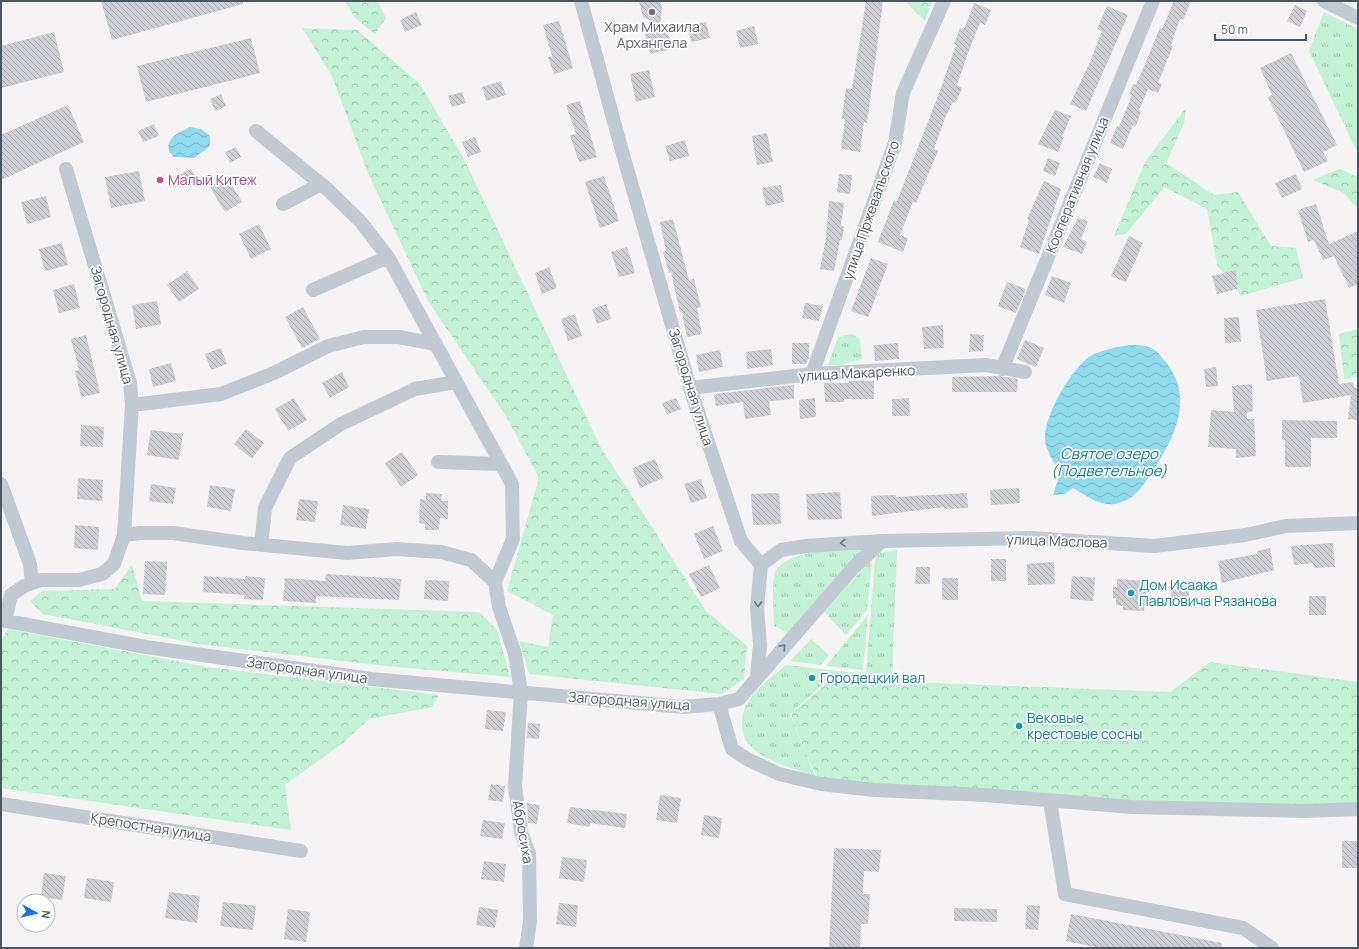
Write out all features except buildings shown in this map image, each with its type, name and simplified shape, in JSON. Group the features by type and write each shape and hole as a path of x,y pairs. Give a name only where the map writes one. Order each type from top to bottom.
{"street":[{"name":"Загородная улица","path":"581,1 622,151 690,388 741,541 760,565"},
{"name":"улица Пржевальского","path":"812,374 896,142 902,92 944,1"},
{"name":"Кооперативная улица","path":"1002,369 1152,1"},
{"path":"1324,1 1358,18"},
{"path":"124,535 140,533 173,533 261,545 347,553 397,549 441,552 471,560 495,582 513,539 512,484 388,257 360,221 321,184 256,131"},
{"name":"Загородная улица","path":"66,169 130,382 132,405 124,535 114,564 102,574 79,580 42,580 24,586 11,595 3,620 146,647 371,679 683,707 719,704 738,699 854,567 882,541"},
{"path":"283,204 321,184"},
{"path":"312,290 388,257"},
{"path":"132,405 221,394 274,373 328,346 364,337 399,337 436,344"},
{"name":"улица Макаренко","path":"690,388 812,374 986,366 1025,372"},
{"path":"261,545 265,508 290,458 341,424 415,388 456,382"},
{"path":"438,462 501,464"},
{"path":"1,484 30,564 32,583"},
{"name":"улица Маслова","path":"760,565 781,550 806,546 882,541 1031,538 1154,546 1245,535 1286,526 1358,523"},
{"path":"757,676 760,645 757,608 760,565"},
{"name":"Абросиха","path":"495,582 499,607 515,654 521,692 515,786 521,832 529,854 530,922 526,948"},
{"path":"719,704 732,749 747,759 779,774 821,784 874,790 984,795 1132,807 1305,811 1358,809"},
{"path":"1050,801 1065,894 1243,928 1272,948"},
{"name":"Крепостная улица","path":"1,804 301,851"}],"green space":[{"path":"345,1 377,1 386,18 375,34 355,18"},
{"path":"905,1 932,1 925,21"},
{"path":"1324,12 1358,29 1358,154 1309,51"},
{"path":"302,28 357,30 420,84 465,161 601,448 706,611 747,646 744,679 722,694 529,674 519,641 548,647 553,615 507,591 539,478 506,416 428,301 368,173 332,76"},
{"path":"1186,108 1184,123 1166,163 1214,195 1238,192 1271,246 1296,248 1303,278 1241,296 1217,265 1207,209 1164,187 1126,234 1114,236 1145,162"},
{"path":"1340,169 1358,177 1358,209 1344,193 1312,180"},
{"path":"1358,329 1358,377 1344,379 1339,334"},
{"path":"851,334 860,339 862,359 840,365 828,365 838,337"},
{"path":"865,547 862,553 788,633 774,626 773,583 778,568 787,561 813,552"},
{"path":"897,550 892,680 831,677 790,714 815,776 778,763 760,754 746,741 742,720 744,711 755,693 762,685 786,665 866,674 875,560 877,553"},
{"path":"872,559 867,610 846,635 824,612"},
{"path":"132,565 142,601 479,612 497,630 510,677 386,666 199,644 43,614 30,601 42,591 115,589"},
{"path":"868,615 863,670 826,666"},
{"path":"8,629 207,667 439,695 432,707 369,719 344,742 285,785 291,830 1,788 1,641"},
{"path":"811,639 829,655 821,665 790,661"},
{"path":"1210,662 1358,682 1358,809 1305,811 821,784 806,754 791,714 832,679 1170,692"}],"water":[{"path":"190,127 201,129 210,136 210,146 194,158 174,157 168,147 169,143 176,135"},
{"name":"Святое озеро (Подветельное)","path":"1130,345 1154,349 1168,365 1175,378 1179,391 1180,404 1178,418 1169,444 1143,486 1129,499 1115,504 1098,502 1073,488 1065,494 1053,495 1060,473 1052,460 1046,445 1045,436 1046,427 1060,393 1074,372 1089,357 1103,351"}],"place":[{"name":"Храм Михаила Архангела","path":"652,12"},
{"name":"Малый Китеж","path":"160,180"},
{"name":"Дом Исаака Павловича Рязанова","path":"1131,593"},
{"name":"Городецкий вал","path":"812,678"},
{"name":"Вековые крестовые сосны","path":"1019,726"}]}
